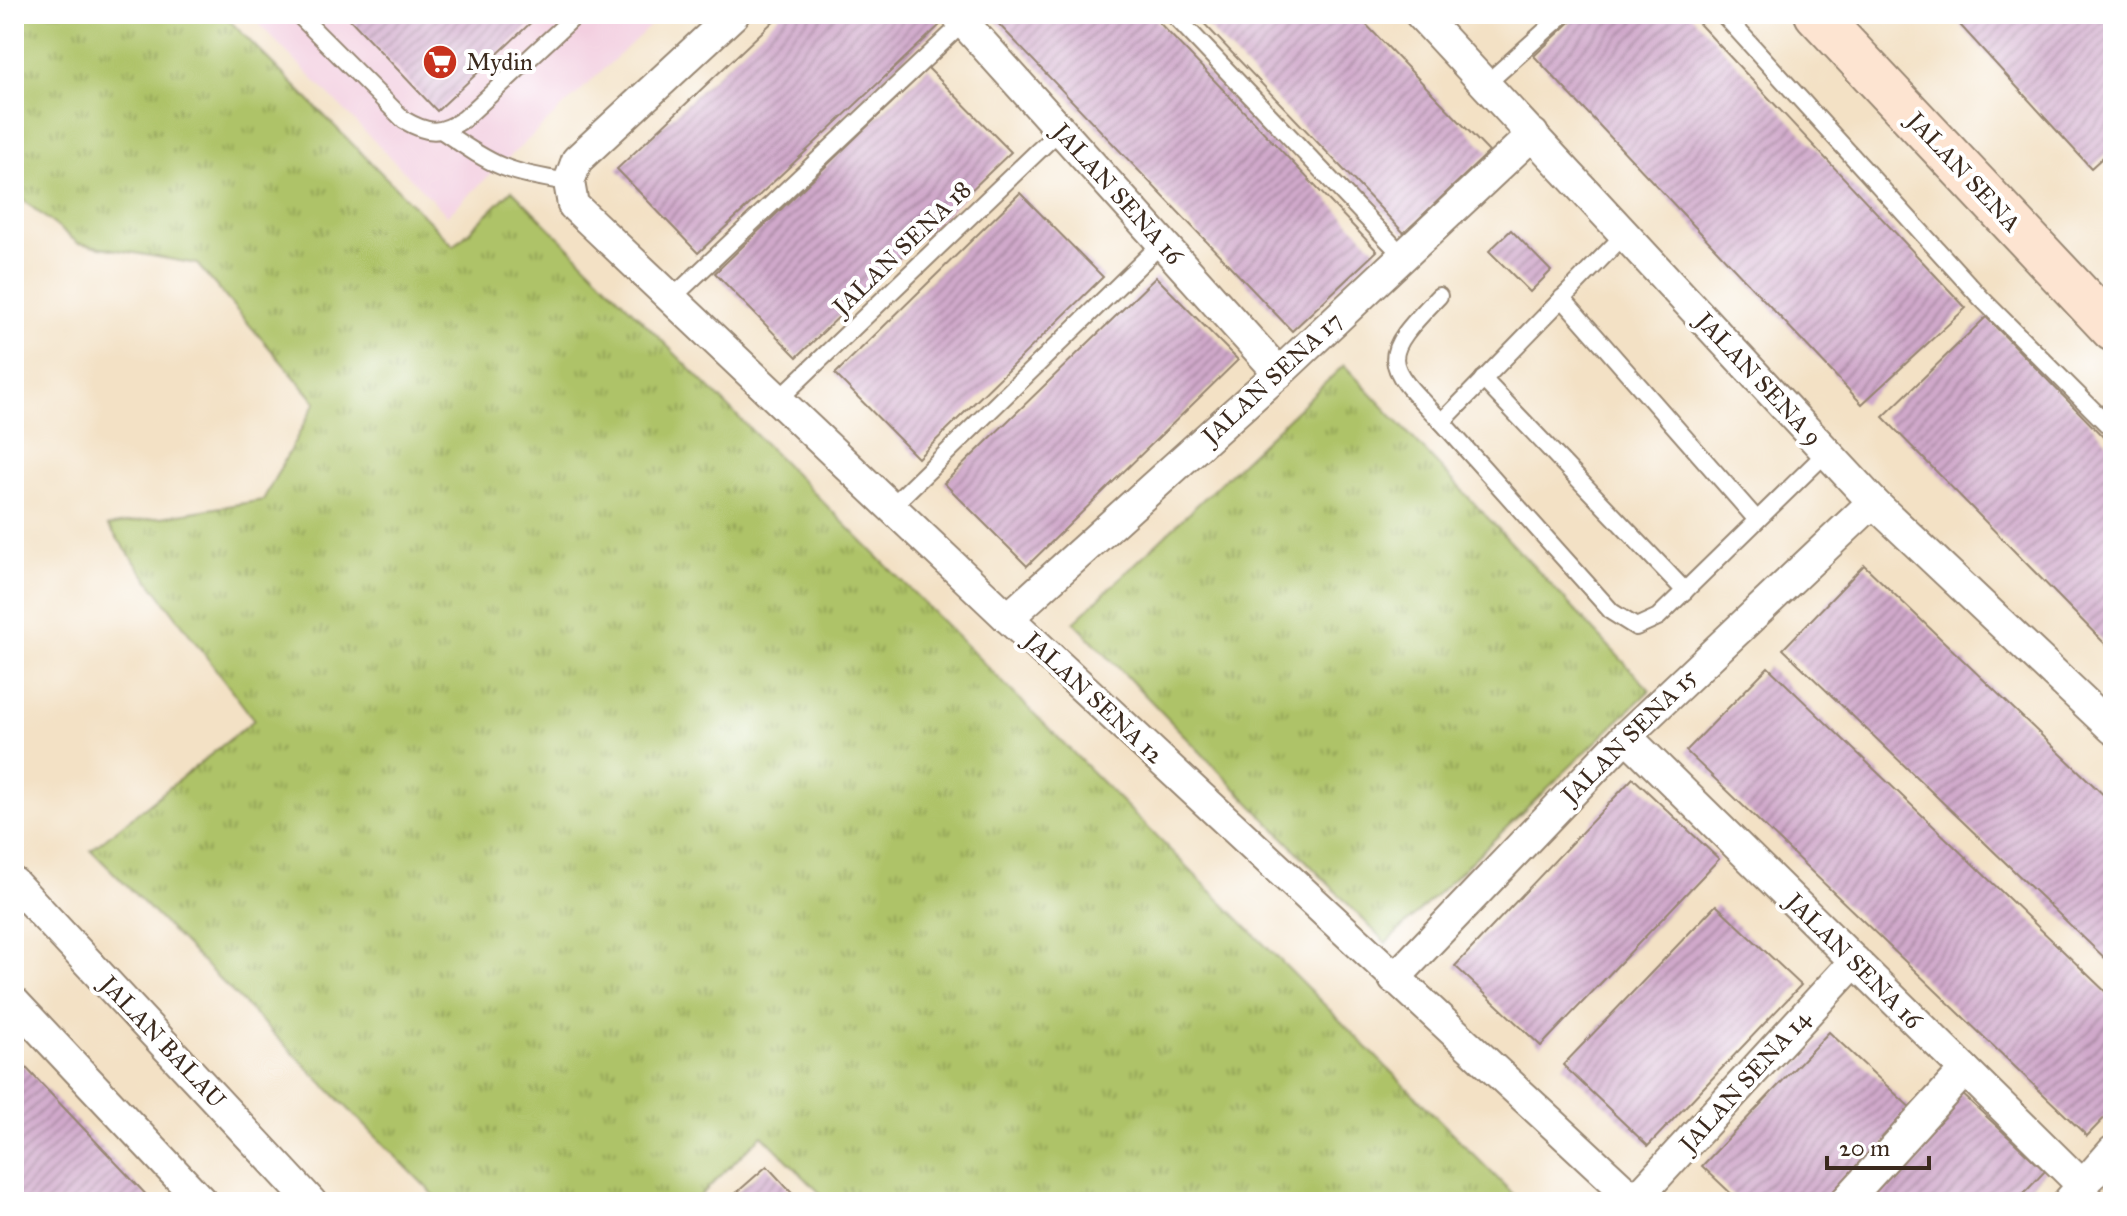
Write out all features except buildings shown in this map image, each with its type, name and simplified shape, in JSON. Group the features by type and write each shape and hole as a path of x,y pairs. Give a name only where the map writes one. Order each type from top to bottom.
{"street":[{"path":"569,182 577,160 734,14"},
{"name":"JALAN SENA 9","path":"1421,14 1873,502 2113,729"},
{"name":"JALAN SENA","path":"1816,14 2113,330"},
{"name":"JALAN SENA 16","path":"960,18 1279,373"},
{"name":"JALAN SENA 17","path":"1008,618 1279,373 1533,134"},
{"name":"JALAN SENA 12","path":"569,182 573,205 671,299 1394,979 1636,1201"},
{"name":"JALAN SENA 15","path":"1394,979 1626,736 1873,502"},
{"name":"JALAN SENA 16","path":"1626,736 1965,1070 2084,1196"},
{"name":"JALAN BALAU","path":"14,883 311,1202"},
{"name":"JALAN SENA 14","path":"1636,1201 1855,961"},
{"path":"14,1002 202,1202"},
{"path":"1845,1202 1965,1070"},
{"path":"2084,1196 2113,1151"}],"lane":[{"path":"298,14 404,120 425,132 444,132 464,119 577,14"},
{"path":"1173,14 1403,256"},
{"path":"1486,84 1564,14"},
{"path":"1723,14 1981,298 2113,430"},
{"path":"671,299 960,18"},
{"name":"JALAN SENA 18","path":"778,400 1060,130"},
{"path":"444,132 490,163 517,174 569,182"},
{"path":"1442,422 1625,234"},
{"path":"891,507 1162,243"},
{"path":"1439,296 1400,336 1394,356 1401,380 1612,612 1636,627 1658,617 1827,452"},
{"path":"1562,298 1757,520"},
{"path":"1483,379 1685,591"}],"shaded area":[{"path":"249,14 663,14 447,215"}],"green space":[{"path":"14,14 223,14 454,246 512,190 1521,1202 829,1202 762,1135 694,1202 441,1202 91,850 254,720 108,526 263,500 316,402 197,264 78,243 14,193"},
{"path":"1344,365 1650,690 1386,943 1074,622"}],"place":[{"name":"Mydin","path":"440,62"}]}
